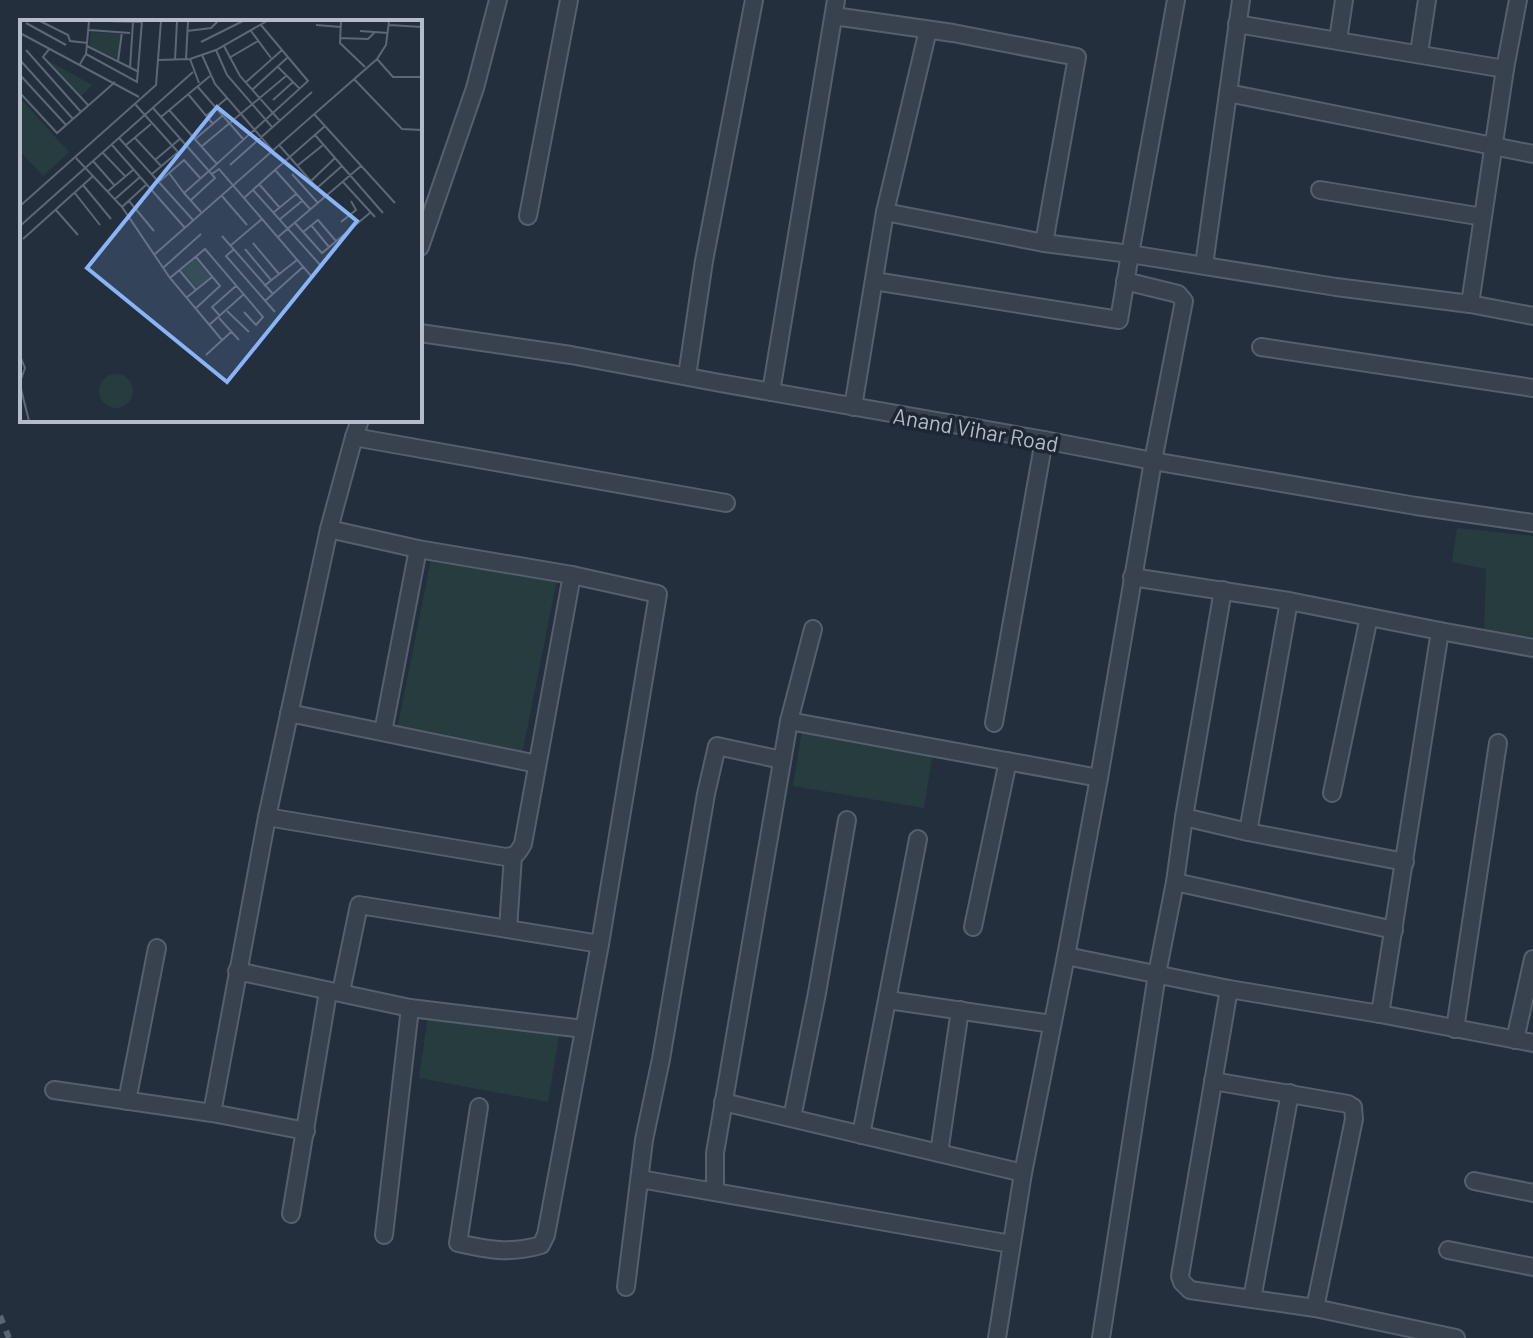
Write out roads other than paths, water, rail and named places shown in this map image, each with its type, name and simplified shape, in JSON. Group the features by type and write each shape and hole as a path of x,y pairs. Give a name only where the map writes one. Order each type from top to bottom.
{"street":[{"path":"422,241 475,88 498,0"},
{"path":"528,216 569,0"},
{"path":"687,376 704,261 754,0"},
{"path":"874,281 1119,320 1176,0"},
{"path":"1204,265 1241,0"},
{"path":"1338,40 1344,0"},
{"path":"1419,53 1427,0"},
{"path":"1470,304 1518,0"},
{"path":"771,392 835,8 928,30 1077,57 1044,243"},
{"path":"1237,24 1505,69"},
{"path":"853,407 885,212 928,30"},
{"path":"1228,93 1533,154"},
{"path":"1320,190 1483,217"},
{"path":"885,212 1044,243 1470,304 1533,316"},
{"path":"997,1338 1023,1173 1099,778 1132,577 1184,301 1178,294 1125,281"},
{"name":"Anand Vihar Road","path":"422,333 571,355 1153,461 1533,523"},
{"path":"1261,347 1533,388"},
{"path":"212,1113 289,713 329,529 359,422"},
{"path":"354,437 726,503"},
{"path":"994,723 1044,440"},
{"path":"329,529 658,594 600,944 546,1235 541,1245 521,1251 490,1250 458,1243 479,1107"},
{"path":"383,732 418,549"},
{"path":"267,817 506,857 519,852 523,844 572,575"},
{"path":"1132,577 1289,601 1533,648"},
{"path":"1101,1338 1157,974 1223,590"},
{"path":"1248,832 1289,601"},
{"path":"1332,793 1369,617"},
{"path":"715,1192 715,1153 782,760 813,629"},
{"path":"1380,1014 1440,631"},
{"path":"289,713 537,764"},
{"path":"789,721 1099,778"},
{"path":"1455,1029 1498,743"},
{"path":"626,1287 644,1140 717,746 782,760"},
{"path":"973,927 1008,761"},
{"path":"1184,817 1405,862"},
{"path":"792,1118 847,820"},
{"path":"861,1135 918,839"},
{"path":"508,929 513,856"},
{"path":"1175,882 1394,930"},
{"path":"291,1214 335,992 359,905 600,944"},
{"path":"127,1101 157,948"},
{"path":"1066,956 1229,989 1533,1043"},
{"path":"1515,1040 1533,959"},
{"path":"237,971 410,1008 584,1029"},
{"path":"1229,989 1180,1276 1182,1282 1190,1290 1315,1308 1456,1338"},
{"path":"888,1000 1052,1024"},
{"path":"384,1235 410,1008"},
{"path":"939,1153 960,1010"},
{"path":"1213,1081 1353,1107 1315,1308"},
{"path":"54,1090 212,1113 306,1131"},
{"path":"1252,1299 1290,1093"},
{"path":"723,1102 1023,1173"},
{"path":"640,1179 1011,1244"},
{"path":"1474,1181 1533,1193"},
{"path":"1448,1250 1533,1267"}],"railway":[{"path":"0,1316 9,1338"}]}
